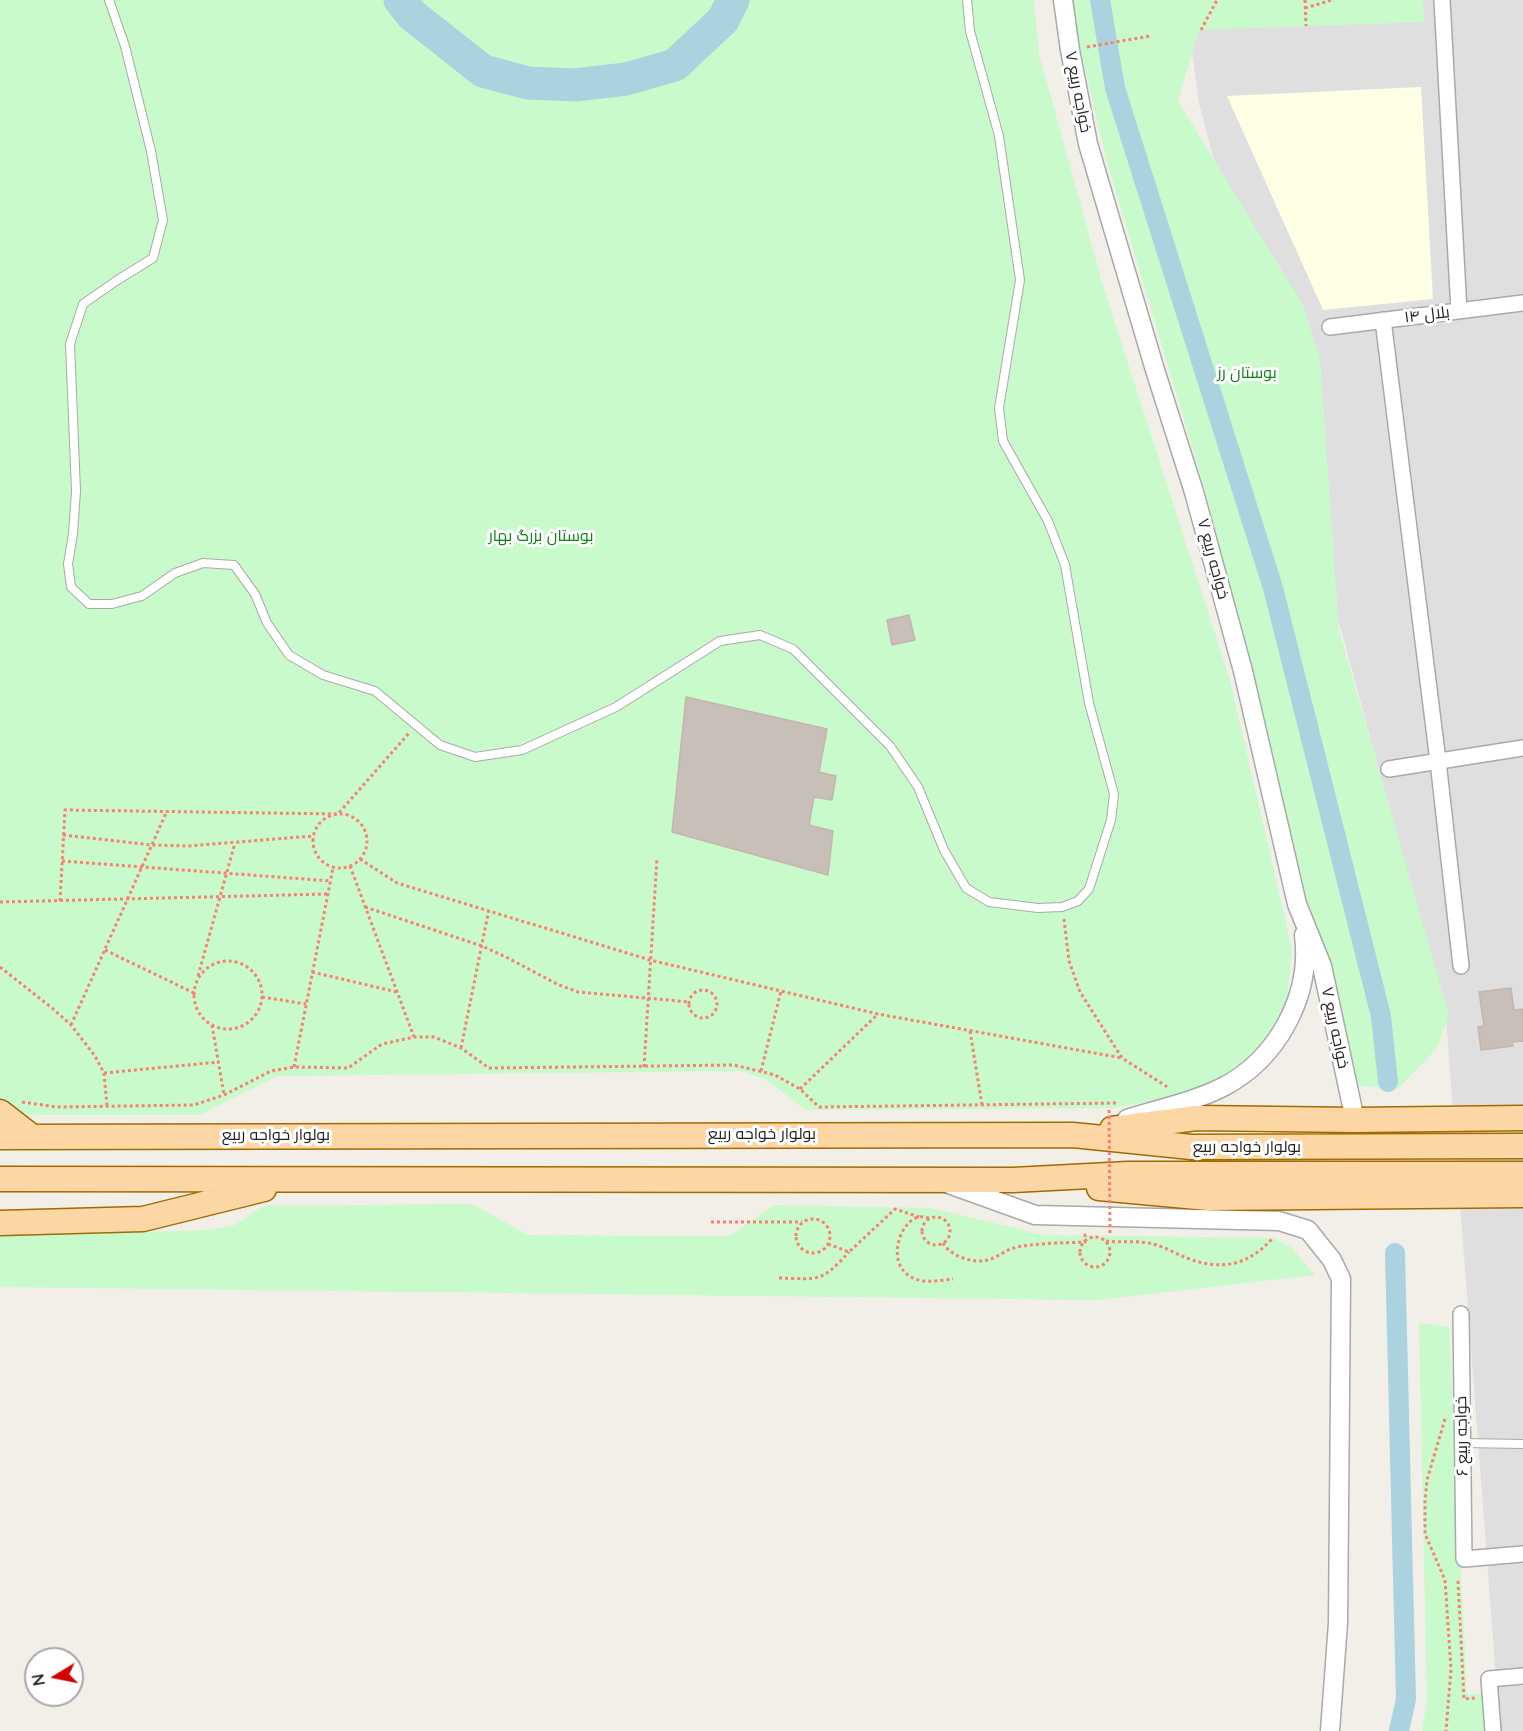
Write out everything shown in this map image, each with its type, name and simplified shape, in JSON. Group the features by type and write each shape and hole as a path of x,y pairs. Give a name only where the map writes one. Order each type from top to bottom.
{"main road":[{"path":"9,1107 31,1136"},
{"path":"1073,1135 1196,1118 1355,1120 1523,1118"},
{"name":"بولوار خواجه ربیع","path":"0,1137 1073,1135 1191,1147 1523,1146"},
{"name":"بولوار خواجه ربیع","path":"0,1179 1013,1180 1128,1174 1523,1174"},
{"path":"0,1223 142,1219 301,1180"},
{"path":"1013,1180 1208,1198 1523,1195"}],"street":[{"name":"خواجه ربیع ۷","path":"1063,0 1088,144 1200,514 1243,671 1297,904 1322,966 1355,1120"},
{"path":"1442,0 1459,311"},
{"name":"بلال ۱۴","path":"1330,327 1523,303"},
{"path":"1383,320 1461,966"},
{"path":"1389,769 1523,748"},
{"path":"1073,1135 1206,1095 1224,1087 1255,1064 1269,1050 1290,1018 1302,981 1305,942 1297,904"},
{"path":"939,1180 1035,1215 1279,1221 1308,1230 1332,1260 1341,1280 1338,1623 1330,1731"},
{"name":"خواجه ربیع ۶","path":"1461,1314 1464,1559 1523,1554"},
{"path":"1493,1731 1489,1679 1523,1676"}],"lane":[{"path":"109,0 125,46 151,151 163,220 153,258 83,304 70,344 76,491 68,564 71,587 89,604 112,604 142,596 175,573 203,563 234,565 255,594 267,623 289,655 323,675 375,691 440,745 476,757 522,750 616,708 720,641 760,635 793,649 890,746 918,787 944,850 966,888 989,903 1038,908 1062,907 1078,901 1089,889 1111,820 1114,794 1089,703 1065,565 1048,521 1004,441 999,408 1020,279 999,136 970,31 967,0"},
{"path":"1463,1443 1523,1444"}],"path":[{"path":"1201,30 1217,0"},
{"path":"1305,0 1306,26"},
{"path":"1305,8 1332,0"},
{"path":"1095,45 1150,36"},
{"path":"60,901 64,810 339,814 347,815 362,825 367,843 360,859 350,866 333,868 321,860 316,853 313,836 316,828 329,816 339,814 416,725"},
{"path":"71,1025 167,811"},
{"path":"63,835 152,845 188,846 313,836"},
{"path":"196,983 207,968 225,961 244,964 258,978 262,997 256,1015 241,1027 221,1028 212,1025 198,1011 194,993 196,983 235,842"},
{"path":"644,1066 657,858"},
{"path":"360,859 397,883 489,909 650,960 878,1014 1122,1058 1172,1090 1164,1092"},
{"path":"62,861 331,881"},
{"path":"350,866 414,1037"},
{"path":"294,1067 333,868"},
{"path":"0,902 328,894"},
{"path":"365,907 482,946 557,984 579,992 690,1002"},
{"path":"1062,907 1069,961 1080,992 1122,1058"},
{"path":"461,1048 489,909"},
{"path":"105,950 194,993"},
{"path":"0,967 71,1025 95,1056 104,1073 107,1106"},
{"path":"312,972 397,992"},
{"path":"701,990 713,993 717,1005 716,1011 705,1018 694,1014 690,1002 691,996 701,990"},
{"path":"761,1071 781,991"},
{"path":"262,997 306,1004"},
{"path":"800,1089 878,1014"},
{"path":"212,1025 224,1095"},
{"path":"970,1031 982,1106"},
{"path":"9,1107 194,1105 224,1095 271,1071 294,1067 348,1068 382,1044 414,1037 434,1037 461,1048 489,1068 734,1065 775,1075 800,1089 819,1107 1109,1104 1119,1102"},
{"path":"104,1073 219,1062"},
{"path":"1109,1110 1110,1235"},
{"path":"779,1278 823,1277 833,1271 849,1252 895,1209 946,1221 950,1233 943,1243"},
{"path":"920,1216 911,1220 899,1238 898,1263 904,1273 924,1281 953,1279"},
{"path":"808,1218 821,1220 830,1231 828,1244 817,1253 804,1251 795,1240 797,1227 808,1218"},
{"path":"929,1218 925,1222 923,1235 931,1244 943,1243"},
{"path":"1106,1242 1110,1252 1109,1258 1101,1266 1095,1268 1090,1266 1082,1258 1081,1246 1095,1237 1106,1242 1150,1243 1202,1263 1231,1264 1250,1259 1263,1248 1271,1240 1279,1221"},
{"path":"711,1222 802,1222"},
{"path":"1085,1235 1085,1242"},
{"path":"943,1243 947,1250 959,1256 972,1260 988,1260 1014,1248 1085,1242"},
{"path":"828,1244 849,1252"},
{"path":"1446,1414 1427,1480 1425,1501 1425,1534 1445,1580 1450,1670 1446,1731"},
{"path":"1458,1581 1464,1699 1479,1698"}],"shaded area":[{"path":"1185,0 1523,0 1523,1731 1500,1731 1446,1018 1199,104"},
{"path":"1421,87 1433,299 1323,310 1227,96"}],"green space":[{"name":"بوستان بزرگ بهار","path":"0,0 1034,0 1039,54 1104,289 1230,680 1292,949 1287,1004 1265,1046 1216,1080 1171,1098 1113,1108 805,1110 767,1080 741,1071 278,1076 199,1115 30,1115 2,1107 0,1104"},
{"name":"بوستان رز","path":"1073,0 1423,0 1424,22 1199,30 1178,101 1303,305 1320,359 1339,630 1449,1015 1437,1048 1399,1088 1360,1086 1343,1078 1259,701 1205,490 1106,158 1077,35"},
{"path":"472,1204 528,1235 730,1236 774,1205 931,1208 1044,1235 1274,1238 1291,1247 1315,1275 1097,1300 0,1287 0,1236 207,1230 235,1225 263,1206"},
{"path":"1419,1323 1449,1327 1467,1694 1483,1694 1486,1731 1422,1731 1427,1703"}],"building":[{"path":"909,615 915,640 892,645 887,620"},
{"path":"686,697 827,729 819,772 836,776 832,800 814,797 809,825 833,831 828,875 672,832"},
{"path":"1511,988 1514,1010 1523,1009 1523,1041 1512,1042 1513,1046 1481,1050 1478,1027 1484,1026 1479,992"}],"waterway":[{"path":"400,0 412,15 483,71 528,83 575,85 626,79 675,65 723,20 733,0"},
{"path":"1100,0 1115,88 1273,588 1381,1016 1388,1082"},
{"path":"1395,1253 1406,1699 1399,1731"}]}
